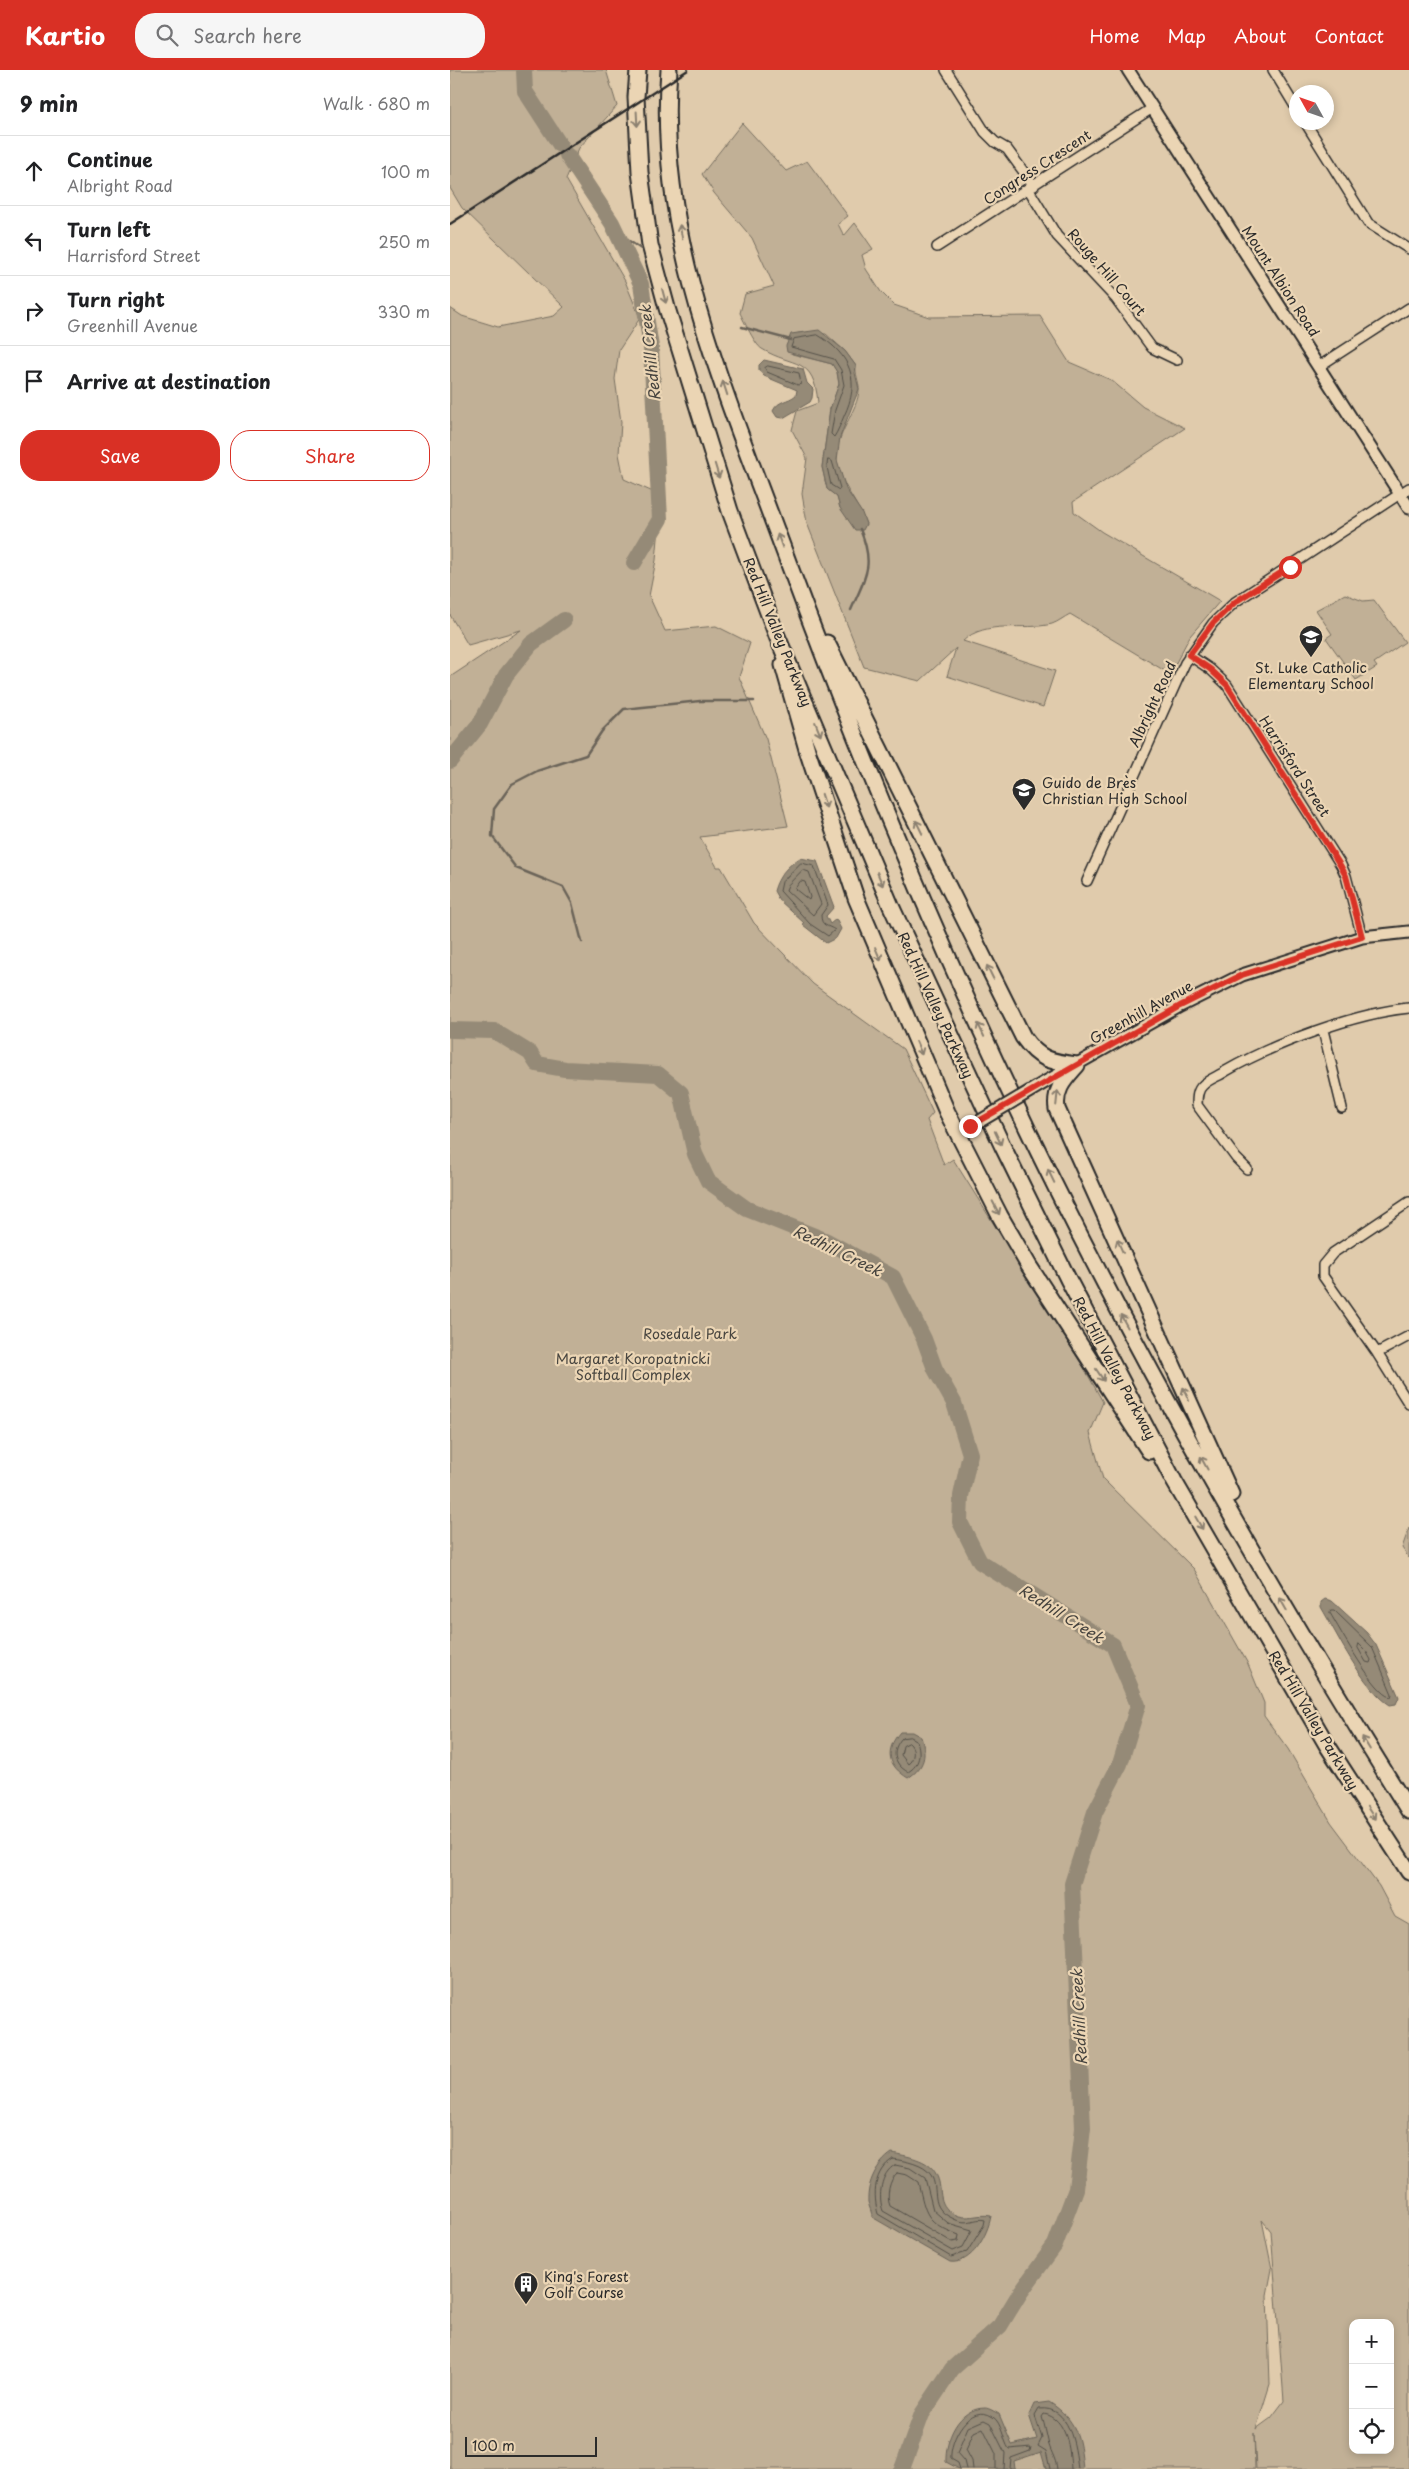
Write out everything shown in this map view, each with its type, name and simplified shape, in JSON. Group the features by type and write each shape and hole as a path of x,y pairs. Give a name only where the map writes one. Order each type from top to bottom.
{"highway":[{"name":"Red Hill Valley Parkway","path":"638,70 636,98 640,172 650,245 667,308 730,511 777,636 891,906 945,1026 1068,1279 1174,1481 1327,1745 1409,1872"},
{"path":"669,70 666,111 668,155 685,254 696,297 731,406 797,586 846,716 902,854 1028,1130 1123,1320 1262,1567 1409,1811"},
{"path":"797,586 856,698 1023,1037 1044,1058 1053,1063 1076,1064"},
{"path":"777,636 787,682 856,898 878,953 964,1130 1000,1216 1029,1266 1147,1448 1174,1481"},
{"path":"1076,1064 1059,1086 1055,1098 1057,1109 1232,1498 1254,1539 1262,1567"}],"street":[{"name":"Rouge Hill Court","path":"946,70 985,132 1014,157 1057,236 1116,298 1152,348 1177,360"},
{"name":"Mount Albion Road","path":"1128,70 1318,367 1404,491 1409,508"},
{"path":"1273,70 1289,96"},
{"name":"Congress Crescent","path":"937,247 1152,109"},
{"path":"1310,130 1368,223 1409,249"},
{"path":"1318,367 1409,308"},
{"name":"Albright Road","path":"1087,881 1189,655 1213,623 1235,602 1404,491"},
{"name":"Harrisford Street","path":"1189,655 1210,669 1227,685 1325,838 1346,876 1362,937"},
{"name":"Greenhill Avenue","path":"964,1130 1180,1006 1242,975 1362,937 1409,932"},
{"path":"1248,1169 1236,1158 1198,1106 1196,1096 1202,1085 1252,1057 1323,1030 1368,1016 1409,1008"},
{"path":"1323,1030 1342,1108"},
{"path":"1409,1202 1333,1253 1323,1265 1323,1276 1377,1353 1409,1404"},
{"path":"1377,1353 1409,1336"}],"green space":[{"path":"450,70 606,70 617,106 579,148 566,179 625,281 640,318 619,350 615,379 621,422 619,454 624,479 662,496 656,560 649,596 665,631 716,626 750,643 739,677 766,739 788,826 700,837 717,867 721,867 754,923 813,984 903,1049 933,1113 927,1120 944,1165 953,1159 1084,1368 1103,1402 1090,1433 1103,1479 1194,1569 1248,1664 1264,1703 1264,1716 1288,1749 1331,1822 1379,1886 1395,1916 1409,1924 1409,2469 1256,2469 1254,2433 1255,2469 450,2469 450,677 521,630 468,645 450,615 450,308 462,316 498,327 554,316 564,307 462,208 450,188","holes":["1262,2220 1271,2231 1284,2401 1271,2418 1256,2429 1270,2384 1267,2295 1272,2269"]},
{"path":"742,123 786,171 807,161 848,216 838,224 844,236 855,223 873,249 862,255 866,269 881,292 894,305 929,317 1040,316 1069,362 1111,380 1143,407 1185,428 1073,502 1074,512 1102,532 1220,601 1190,636 1170,674 1070,614 1052,624 983,630 972,634 963,641 1055,671 1043,707 947,676 956,648 920,681 864,667 807,523 802,494 807,458 792,430 797,411 818,403 816,388 807,370 800,365 762,349 750,333 740,313 745,294 774,286 752,238 714,193 702,174","holes":["799,333 826,334 845,351 856,366 859,386 858,397 842,433 837,452 837,461 842,478 866,524 862,530 840,508 837,497 827,489 822,467 830,409 839,384 837,372 832,364 792,354 791,335"]},
{"path":"1345,594 1363,601 1374,600 1405,642 1374,663 1377,667 1356,680 1326,638 1332,634 1316,610"},
{"path":"1409,1528 1409,1558 1402,1548"}],"water":[{"path":"819,330 845,351 856,366 855,373 859,389 840,437 837,460 846,489 862,513 866,524 863,530 855,530 840,508 837,497 827,489 822,467 830,409 839,384 837,372 832,364 787,352 786,346 791,334"},
{"path":"764,360 803,369 807,383 813,389 810,402 783,418 777,417 773,411 775,407 796,395 797,390 764,376 759,371 759,365"},
{"path":"800,858 817,861 834,907 826,916 830,924 836,919 841,929 836,938 826,943 803,925 804,923 779,900 774,891 784,872"},
{"path":"1325,1599 1332,1601 1367,1633 1376,1645 1399,1697 1396,1704 1390,1705 1380,1697 1360,1674 1321,1607 1321,1602"},
{"path":"900,1732 912,1732 921,1737 923,1743 924,1755 921,1765 908,1778 896,1768 890,1758 892,1746"},
{"path":"892,2153 917,2159 933,2169 938,2179 944,2206 954,2214 964,2217 991,2216 983,2239 972,2254 958,2262 950,2262 872,2217 868,2202 871,2180 882,2162"},
{"path":"1049,2402 1066,2416 1075,2430 1083,2469 1046,2469 1041,2452 1014,2461 1015,2469 959,2469 946,2462 946,2453 951,2435 967,2413 985,2408 999,2414 1012,2445 1037,2439 1029,2415 1034,2404"}],"waterway":[{"name":"Redhill Creek","path":"524,70 525,91 560,145"},
{"name":"Redhill Creek","path":"567,155 612,223 641,284 651,347 660,519 634,563"},
{"path":"616,232 641,249"},
{"path":"742,327 791,340"},
{"path":"851,610 867,570 867,552 860,529"},
{"name":"Redhill Creek","path":"450,761 480,724 506,675 531,644 564,620"},
{"path":"582,942 572,903 563,887 516,868 492,836 494,809 512,784 537,771 586,755 602,731 624,709 700,701 754,701"},
{"name":"Redhill Creek","path":"450,1030 494,1031 530,1053 537,1064 565,1069 658,1074 681,1093 695,1154 708,1181 747,1209 827,1241 893,1277 924,1339 935,1369 954,1403 970,1454 961,1496 960,1522 980,1562 1113,1645 1138,1705 1120,1764 1095,1812 1072,1884 1083,2128 1076,2189 1055,2245 1020,2293 1000,2326 952,2369 922,2414 902,2469"}],"railway":[{"path":"450,224 688,70"}],"place":[{"name":"St. Luke Catholic Elementary School","path":"1311,658"},
{"name":"Guido de Brès Christian High School","path":"1024,811"},
{"name":"King's Forest Golf Course","path":"526,2305"}],"route":[{"path":"970,1126 1180,1006 1242,975 1287,959 1362,937 1346,876 1325,838 1289,785 1227,685 1210,669 1189,655 1213,623 1235,602 1290,567"}],"park label":[{"name":"Rosedale Park","path":"690,1333"},
{"name":"Margaret Koropatnicki Softball Complex","path":"633,1366"}]}
